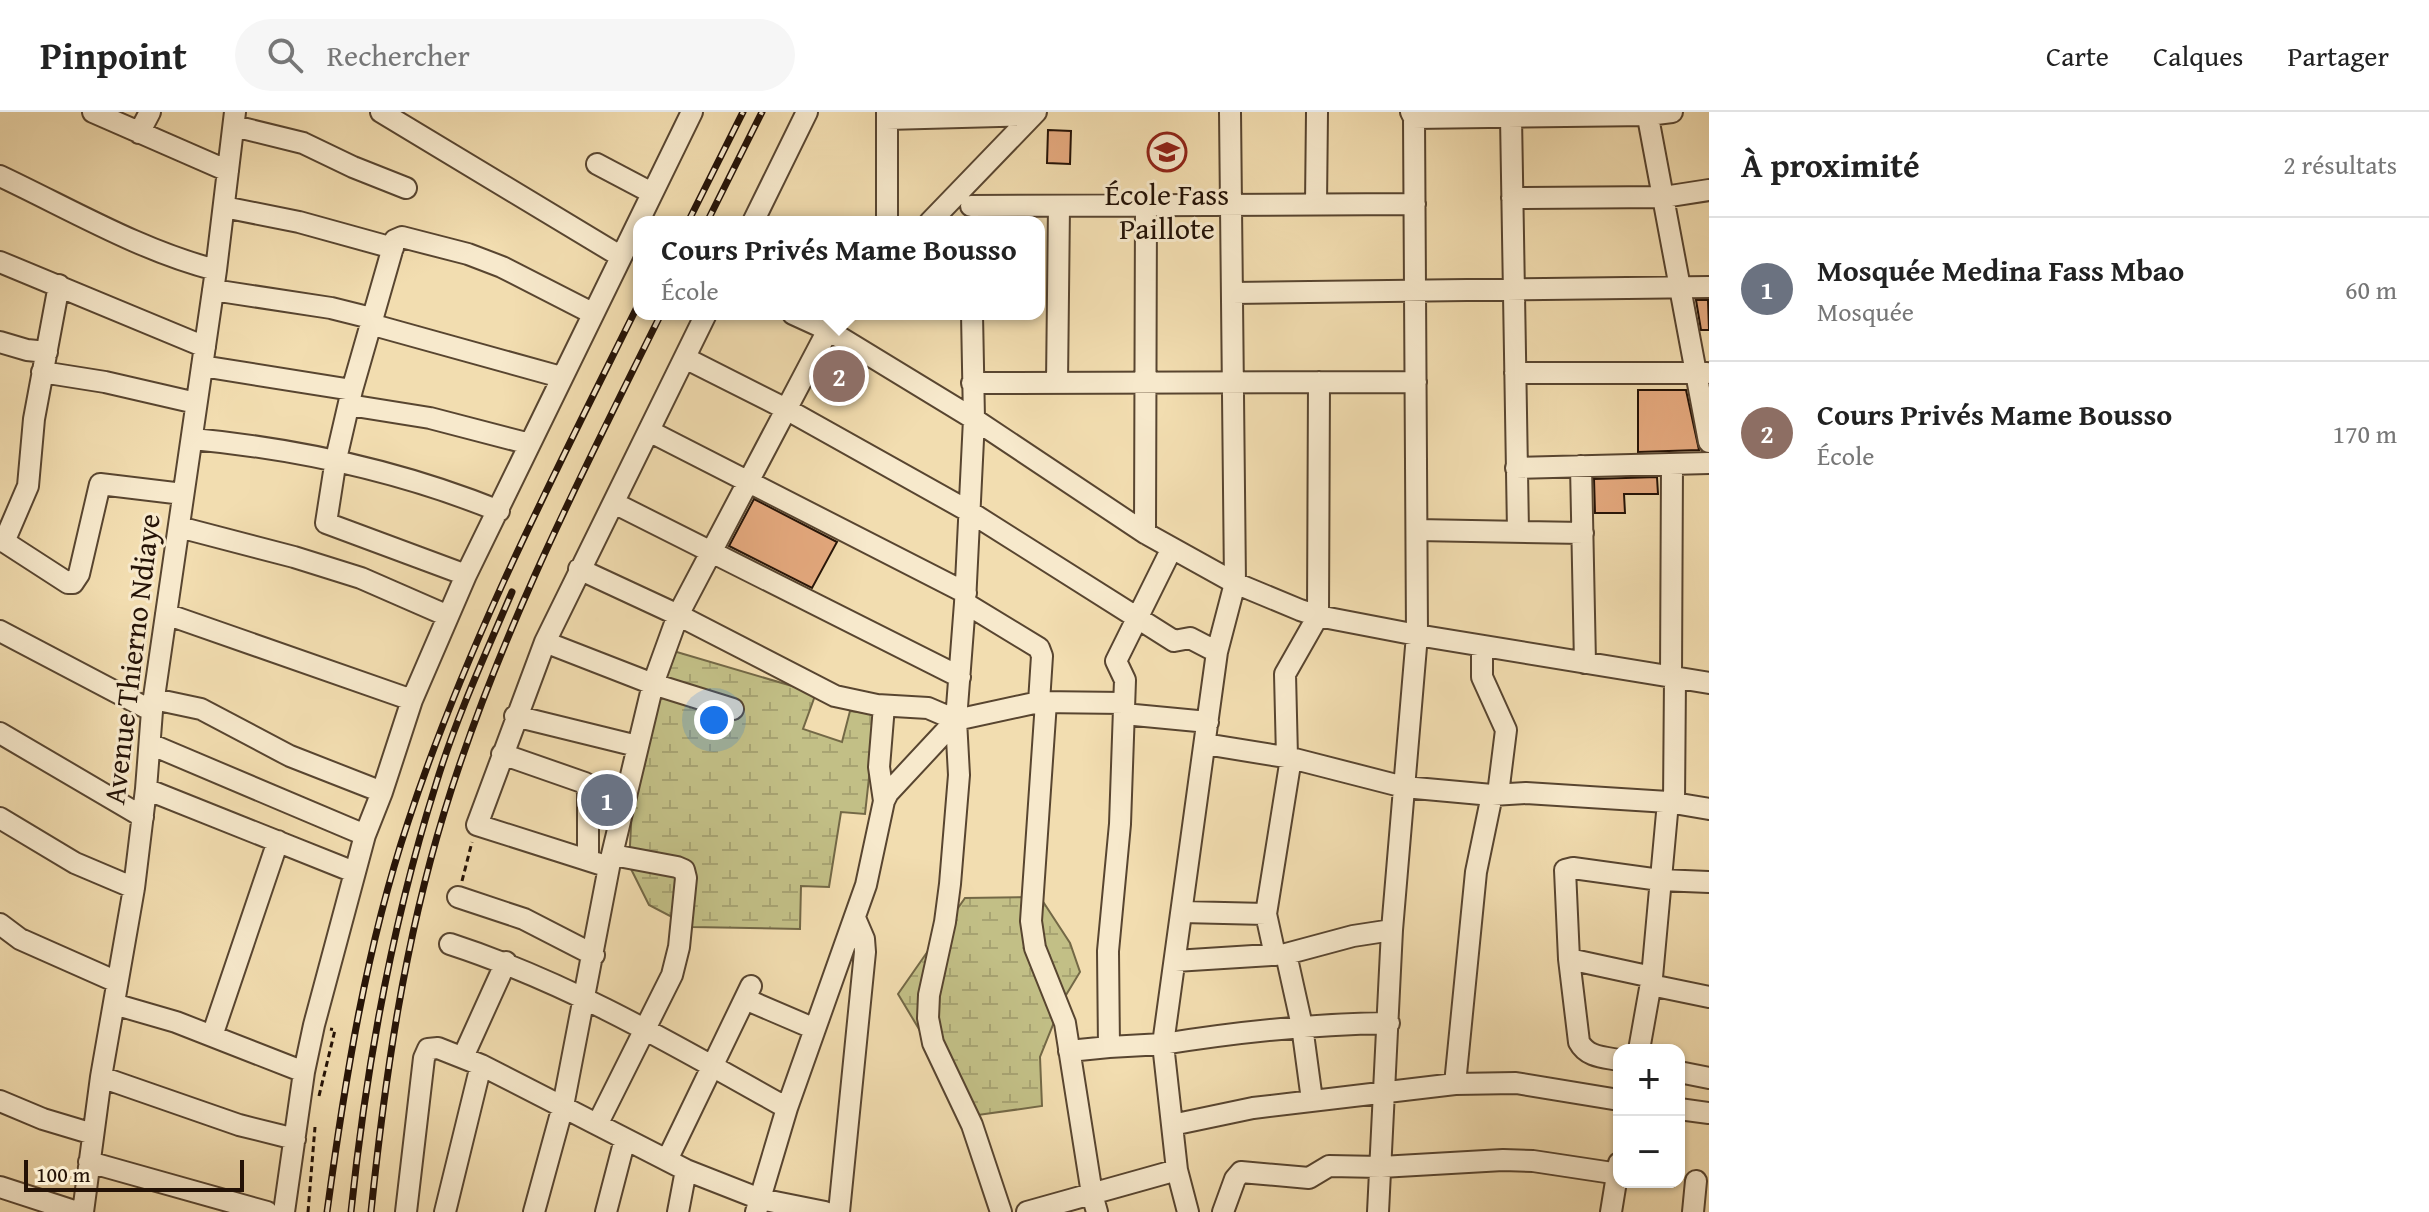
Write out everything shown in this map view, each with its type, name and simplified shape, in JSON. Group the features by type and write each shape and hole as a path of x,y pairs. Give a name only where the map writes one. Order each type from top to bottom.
{"street":[{"path":"93,112 228,171"},
{"path":"139,133 150,112"},
{"path":"381,112 429,144 620,256"},
{"path":"756,216 807,112"},
{"path":"1188,1212 1177,1170 1163,1044 1217,652 1235,583 1230,112"},
{"path":"1316,204 1317,112"},
{"path":"1378,1212 1392,930 1417,635 1413,115 1511,117 1672,112"},
{"path":"1648,113 1680,288 1702,373 1709,442"},
{"path":"640,216 684,114"},
{"path":"887,216 887,116 1034,114"},
{"path":"968,206 1034,114"},
{"path":"1511,117 1518,531"},
{"path":"234,119 303,143 406,188"},
{"name":"Avenue Thierno Ndiaye","path":"80,1212 134,888 153,705 215,280 234,119"},
{"path":"597,164 652,193"},
{"path":"0,176 187,262 215,280 371,321 561,377"},
{"path":"1512,198 1664,197 1709,190"},
{"path":"944,216 968,206 1415,204"},
{"path":"1145,533 1146,205"},
{"path":"1057,383 1059,206"},
{"path":"224,207 299,222 393,248"},
{"path":"284,1212 304,1072 314,1025 365,835 412,700 466,575 633,230"},
{"path":"466,575 326,523 350,397 395,240 402,237 468,254 502,267 592,313"},
{"path":"0,262 59,285 204,357 530,444"},
{"path":"59,285 28,486 2,541 68,583 73,583 79,574 100,484 183,494"},
{"path":"1232,293 1709,287"},
{"path":"598,1123 676,962 686,878 684,870 588,860 477,825 545,642 703,320"},
{"path":"806,320 828,330 974,419 1145,533 1235,583 1318,616 1709,683"},
{"path":"534,1212 563,1106 611,861 653,684 678,615 828,330 837,320"},
{"path":"972,320 974,419 966,598 956,720 959,775 950,884 929,995 928,1018 933,1043 972,1125 1001,1212"},
{"path":"0,342 45,362 105,382 196,403"},
{"path":"685,358 786,409 970,512 1174,641 1190,638 1217,652"},
{"path":"1515,373 1702,373"},
{"path":"1312,1100 1302,1026 1266,914 1289,757 1285,674 1318,616 1319,382"},
{"path":"972,383 1416,382"},
{"path":"649,431 966,598 1039,648 1042,656 1042,702 1031,921 1035,948 1062,1011 1095,1203"},
{"path":"193,439 255,445 336,459 442,488 499,511"},
{"path":"1516,468 1709,463"},
{"path":"1640,1044 1651,981 1671,803 1672,464"},
{"path":"1581,466 1585,663"},
{"path":"614,503 960,677"},
{"path":"179,527 361,578 448,616"},
{"path":"1417,530 1583,533"},
{"path":"1109,1047 1108,951 1120,824 1125,680 1116,661 1172,548"},
{"path":"579,569 678,615 835,696 884,706 928,708 956,720"},
{"path":"166,614 412,700"},
{"path":"0,631 153,705 201,709 290,756 382,792"},
{"path":"545,642 653,684 733,709"},
{"path":"1455,1084 1476,872 1495,794 1506,730 1482,677 1482,646"},
{"path":"884,801 907,770 956,720 1042,702 1124,709 1208,722"},
{"path":"758,1205 787,1108 866,885 884,801 879,767 884,706"},
{"path":"515,716 637,746"},
{"path":"0,733 143,817"},
{"path":"150,744 365,835"},
{"path":"1205,744 1289,757 1404,787 1671,803 1709,809"},
{"path":"502,754 585,783 588,792 588,860"},
{"path":"146,789 354,872"},
{"path":"0,818 75,863 134,888"},
{"path":"212,1036 278,841"},
{"path":"1613,1059 1591,1055 1579,1042 1569,959 1565,870 1573,868 1660,880 1709,882"},
{"path":"458,897 524,919 594,955"},
{"path":"1182,912 1266,914"},
{"path":"839,1212 865,952 864,939 855,918"},
{"path":"0,924 20,939 117,982"},
{"path":"1175,961 1280,954 1392,930"},
{"path":"450,944 506,962 586,999 787,1108"},
{"path":"1569,959 1709,997"},
{"path":"445,1212 472,1061 506,962"},
{"path":"667,1160 748,993 815,1029"},
{"path":"114,1004 160,1016 304,1072"},
{"path":"1069,1051 1163,1044 1302,1026 1389,1023"},
{"path":"406,1212 424,1058 428,1049 438,1048 472,1061 758,1205 825,1212"},
{"path":"1685,1073 1709,1078"},
{"path":"101,1077 239,1125 295,1139"},
{"path":"1172,1125 1253,1108 1455,1084 1516,1083 1613,1099"},
{"path":"0,1101 43,1119 93,1134"},
{"path":"1685,1110 1709,1113"},
{"path":"606,1212 625,1139"},
{"path":"1223,1212 1235,1179 1241,1172 1309,1178 1329,1166 1381,1167 1519,1160 1613,1169"},
{"path":"89,1162 267,1212"},
{"path":"678,1212 686,1170"},
{"path":"1027,1212 1095,1203 1177,1170"},
{"path":"1693,1212 1695,1181"},
{"path":"0,1187 80,1212"},
{"path":"1611,1212 1615,1188"}],"path":[{"path":"458,897 477,825"},
{"path":"314,1025 335,1030 317,1108"},
{"path":"308,1212 315,1122"}],"green space":[{"path":"670,650 816,693 803,729 842,742 850,711 876,714 865,814 841,812 829,887 801,886 800,929 691,927 649,905 629,865 632,806"},
{"path":"1040,897 1070,943 1080,972 1063,1000 1040,1057 1042,1106 971,1116 898,994 965,898"}],"building":[{"path":"1048,130 1071,131 1070,164 1047,163"},
{"path":"1696,300 1708,300 1709,330 1701,330"},
{"path":"1638,390 1686,390 1699,450 1638,452"},
{"path":"1657,477 1658,494 1624,494 1625,513 1595,513 1594,479"},
{"path":"754,499 837,542 812,588 729,546"},
{"path":"616,783 608,816 601,817 599,784"}],"railway":[{"path":"691,216 743,112"},
{"path":"710,216 762,112"},
{"path":"327,1212 358,1015 380,918 408,822 431,755 485,624 633,315"},
{"path":"371,1212 383,1111 407,961 444,813 489,685 542,559 658,320"},
{"path":"351,1212 373,1050 406,889 453,735 512,592"}],"place":[{"name":"École Fass Paillote","path":"1167,152"},
{"name":"Cours Privés Mame Bousso","path":"839,376"},
{"name":"Mosquée Medina Fass Mbao","path":"607,800"}]}
